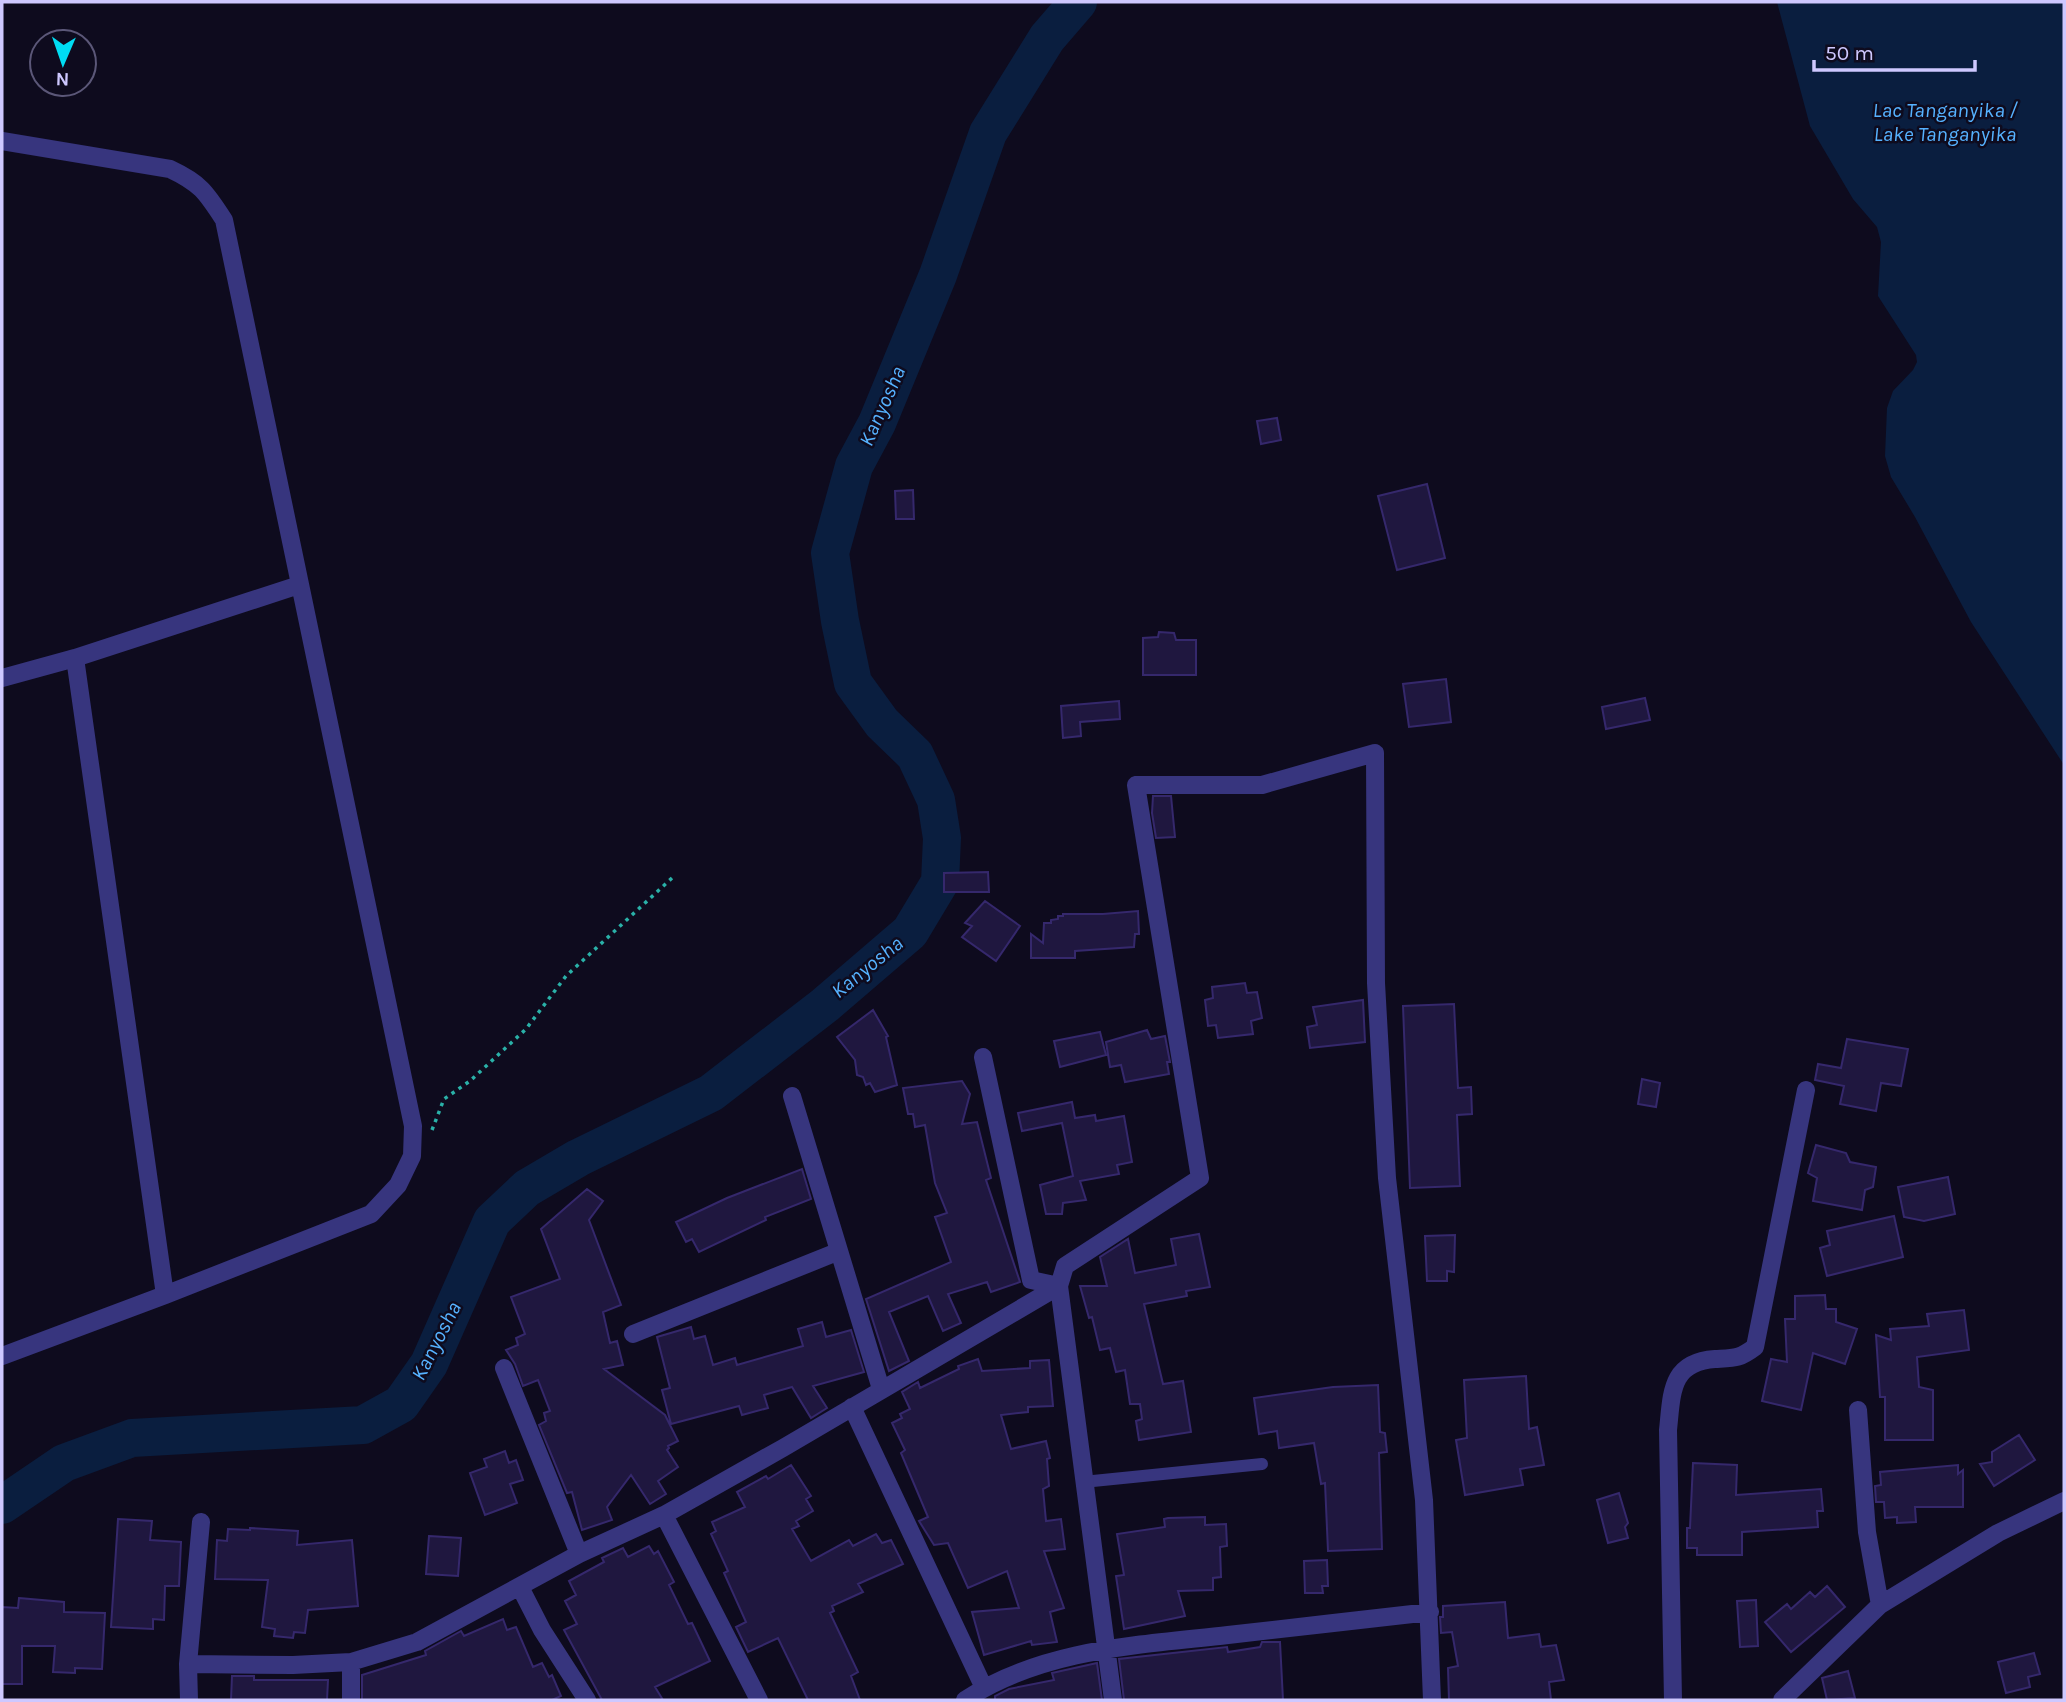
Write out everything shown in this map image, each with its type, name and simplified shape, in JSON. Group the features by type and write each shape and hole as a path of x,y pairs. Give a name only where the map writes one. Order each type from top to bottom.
{"street":[{"path":"2,141 170,169 194,180 209,196 224,220 413,1126 412,1156 398,1185 371,1214 2,1356"},
{"path":"2,678 75,658 299,585"},
{"path":"75,658 165,1295"},
{"path":"1113,1700 1059,1286 1065,1266 1200,1178 1136,785 1262,785 1375,753 1376,983 1387,1178 1424,1500 1432,1700"},
{"path":"983,1057 1031,1280 1059,1286"},
{"path":"1673,1700 1668,1430 1672,1393 1681,1371 1692,1363 1742,1357 1755,1347 1806,1090"},
{"path":"792,1096 837,1252 881,1389"},
{"path":"633,1334 837,1252"},
{"path":"188,1664 293,1665 351,1662 417,1642 579,1554 664,1515 1059,1286"},
{"path":"504,1368 579,1554"},
{"path":"852,1406 984,1688"},
{"path":"1858,1410 1867,1532 1880,1605"},
{"path":"1782,1700 1880,1605 1998,1533 2064,1501"},
{"path":"664,1515 759,1700"},
{"path":"189,1700 188,1664 201,1522"},
{"path":"520,1587 542,1630 587,1700"},
{"path":"965,1700 984,1688 1048,1663 1105,1648 1430,1612"},
{"path":"351,1662 351,1700"}],"lane":[{"path":"1083,1482 1262,1464"}],"path":[{"path":"412,1156 435,1128 444,1099 470,1081 526,1029 566,976 673,878"}],"water":[{"name":"Lac Tanganyika / Lake Tanganyika","path":"1777,2 2064,2 2064,765 1971,622 1891,477 1885,456 1887,408 1893,391 1913,370 1917,362 1916,355 1878,296 1881,242 1877,227 1853,199 1810,126"}],"building":[{"path":"1277,418 1281,440 1261,444 1257,421"},
{"path":"1427,484 1445,558 1397,570 1378,496"},
{"path":"913,490 914,519 896,519 895,491"},
{"path":"1159,632 1174,633 1176,640 1196,640 1196,675 1143,675 1143,638 1158,637"},
{"path":"1446,679 1451,722 1409,727 1403,684"},
{"path":"1645,698 1650,720 1606,729 1602,707"},
{"path":"1119,701 1120,719 1080,722 1081,736 1063,738 1061,706"},
{"path":"1153,796 1171,796 1175,837 1156,838 1152,813"},
{"path":"988,872 989,892 944,892 944,873"},
{"path":"985,901 1020,926 996,961 962,937 972,926 965,923"},
{"path":"1138,911 1139,934 1135,934 1134,947 1075,951 1075,958 1031,958 1031,934 1043,943 1044,923 1051,923 1051,920 1058,919 1058,916"},
{"path":"1245,983 1247,993 1257,992 1262,1018 1251,1021 1253,1034 1218,1038 1216,1025 1208,1026 1205,1000 1213,998 1212,987"},
{"path":"1363,1000 1365,1042 1310,1048 1307,1027 1317,1025 1313,1007"},
{"path":"1454,1004 1458,1088 1471,1087 1472,1114 1457,1115 1460,1186 1410,1188 1403,1006"},
{"path":"873,1010 888,1036 886,1037 897,1085 875,1092 870,1083 866,1085 863,1077 857,1075 855,1060 837,1037"},
{"path":"1147,1030 1151,1039 1165,1036 1170,1062 1167,1062 1169,1074 1125,1082 1121,1065 1110,1067 1106,1042"},
{"path":"1100,1032 1106,1055 1060,1067 1054,1041"},
{"path":"1847,1039 1908,1049 1901,1086 1881,1083 1876,1111 1840,1104 1844,1086 1815,1080 1818,1064 1841,1068"},
{"path":"1642,1079 1660,1083 1656,1107 1638,1104"},
{"path":"962,1081 970,1094 962,1124 977,1122 991,1178 986,1180 1020,1282 991,1292 987,1282 948,1294 961,1323 943,1331 928,1296 889,1312 909,1361 889,1371 866,1299 951,1262 935,1217 947,1213 935,1183 925,1125 915,1127 913,1114 908,1114 903,1088"},
{"path":"1072,1102 1075,1118 1095,1115 1096,1121 1124,1116 1132,1162 1117,1165 1119,1174 1080,1181 1086,1200 1063,1203 1062,1214 1046,1214 1040,1185 1073,1176 1062,1123 1022,1131 1018,1113"},
{"path":"1816,1145 1846,1153 1850,1162 1876,1167 1873,1187 1865,1190 1862,1210 1813,1201 1817,1178 1808,1173"},
{"path":"802,1169 811,1199 765,1217 766,1220 699,1252 692,1239 686,1242 676,1222 727,1198"},
{"path":"1948,1177 1955,1214 1924,1221 1904,1217 1898,1187"},
{"path":"587,1189 603,1201 589,1220 621,1305 603,1312 610,1343 617,1341 623,1365 604,1369 665,1415 678,1441 668,1446 667,1450 678,1467 658,1481 666,1494 650,1504 631,1475 607,1507 612,1520 582,1530 572,1492 567,1493 539,1425 546,1421 544,1413 550,1411 538,1380 523,1386 515,1364 506,1350 518,1345 516,1338 525,1334 511,1297 560,1279 541,1229"},
{"path":"1894,1216 1903,1257 1827,1276 1820,1248 1830,1245 1827,1231"},
{"path":"1199,1234 1210,1287 1186,1291 1187,1296 1144,1304 1163,1384 1183,1381 1191,1432 1139,1440 1136,1421 1142,1419 1140,1404 1130,1404 1125,1370 1116,1372 1110,1348 1100,1350 1092,1317 1089,1318 1080,1286 1107,1286 1100,1257 1128,1239 1135,1273 1176,1265 1171,1239"},
{"path":"1455,1235 1454,1272 1447,1271 1447,1281 1427,1281 1425,1236"},
{"path":"1825,1295 1826,1309 1836,1309 1836,1322 1857,1329 1845,1364 1813,1353 1801,1410 1762,1401 1771,1359 1787,1362 1785,1319 1795,1319 1795,1296"},
{"path":"1964,1310 1969,1350 1917,1357 1919,1387 1933,1390 1933,1440 1885,1440 1885,1397 1880,1397 1876,1335 1891,1340 1890,1329 1929,1326 1927,1314"},
{"path":"822,1322 826,1337 851,1330 864,1372 813,1386 827,1408 811,1418 792,1387 764,1395 768,1408 742,1415 739,1406 671,1424 662,1390 670,1388 657,1337 691,1327 694,1339 705,1336 713,1365 735,1358 737,1365 803,1346 798,1329"},
{"path":"978,1359 982,1371 1030,1368 1030,1361 1049,1360 1053,1406 1028,1407 1028,1412 1001,1415 1011,1449 1046,1441 1050,1458 1047,1459 1049,1486 1043,1489 1046,1521 1061,1519 1065,1549 1044,1551 1064,1608 1050,1612 1057,1642 1032,1645 1031,1641 984,1655 972,1612 1019,1608 1007,1571 968,1588 948,1543 934,1545 919,1521 928,1517 901,1453 905,1450 892,1423 902,1418 900,1414 910,1409 902,1392 918,1382 920,1388 959,1369 958,1366"},
{"path":"1526,1376 1529,1429 1537,1427 1544,1465 1520,1469 1523,1485 1465,1495 1456,1440 1467,1438 1464,1380"},
{"path":"1378,1385 1380,1432 1385,1433 1387,1452 1379,1453 1382,1549 1328,1551 1325,1483 1321,1484 1314,1443 1279,1448 1277,1431 1259,1434 1254,1398 1333,1387"},
{"path":"2019,1435 2035,1460 1994,1486 1980,1464 1992,1462 1992,1452"},
{"path":"505,1451 509,1463 516,1460 523,1480 510,1484 517,1503 485,1515 470,1473 487,1467 484,1459"},
{"path":"1693,1463 1737,1465 1736,1495 1821,1489 1823,1511 1817,1511 1818,1527 1742,1532 1742,1555 1697,1555 1697,1548 1687,1548"},
{"path":"791,1465 811,1496 806,1499 813,1511 796,1521 799,1526 792,1529 811,1561 849,1540 853,1546 876,1534 882,1543 891,1540 903,1564 858,1584 863,1592 832,1606 834,1611 830,1613 858,1672 851,1676 860,1700 808,1700 778,1638 748,1652 736,1627 746,1622 724,1573 728,1571 711,1534 716,1531 712,1522 745,1507 737,1492 766,1476 768,1479"},
{"path":"1958,1465 1958,1474 1963,1470 1963,1507 1915,1507 1916,1522 1897,1523 1897,1517 1885,1518 1884,1502 1876,1502 1875,1486 1881,1485 1880,1472"},
{"path":"1619,1493 1628,1523 1625,1527 1628,1538 1608,1543 1597,1500"},
{"path":"1205,1517 1205,1525 1226,1524 1227,1546 1220,1547 1221,1577 1213,1578 1213,1590 1178,1591 1185,1616 1124,1629 1116,1576 1124,1575 1117,1534 1165,1527 1164,1519 1168,1518"},
{"path":"118,1519 152,1521 150,1540 181,1542 179,1586 165,1586 164,1620 153,1619 153,1629 111,1627"},
{"path":"228,1529 298,1531 297,1545 352,1540 358,1606 308,1610 305,1633 294,1632 293,1638 274,1636 275,1629 262,1627 268,1580 215,1579 217,1540 227,1541"},
{"path":"429,1536 461,1538 458,1576 426,1574"},
{"path":"649,1546 654,1554 658,1551 674,1582 669,1585 688,1624 692,1623 710,1661 655,1687 663,1700 602,1700 564,1630 577,1624 565,1601 576,1595 569,1581 604,1562 602,1558 623,1548 628,1557"},
{"path":"1327,1560 1328,1586 1322,1586 1323,1593 1305,1593 1304,1561"},
{"path":"1827,1586 1845,1607 1791,1652 1765,1622 1787,1604 1791,1609 1810,1592 1815,1597"},
{"path":"19,1598 64,1602 64,1612 105,1613 102,1669 75,1668 75,1673 53,1672 55,1646 22,1646 22,1684 2,1684 2,1607 18,1608"},
{"path":"1756,1600 1758,1646 1740,1647 1737,1601"},
{"path":"1505,1602 1508,1638 1539,1634 1541,1647 1556,1645 1564,1680 1549,1682 1551,1700 1449,1700 1448,1668 1458,1666 1452,1632 1441,1633 1440,1617 1443,1617 1443,1606"},
{"path":"503,1619 507,1630 516,1627 533,1667 542,1663 549,1677 552,1675 561,1696 552,1700 362,1700 362,1675 426,1655 425,1651 461,1631 464,1636"},
{"path":"1262,1642 1280,1642 1283,1700 1124,1700 1119,1659 1227,1647 1228,1652 1260,1647"},
{"path":"2034,1653 2040,1674 2028,1677 2030,1687 2006,1693 1998,1662"},
{"path":"1097,1663 1102,1700 995,1700 995,1696 1009,1689 1054,1680 1052,1673"},
{"path":"1848,1671 1855,1698 1827,1700 1822,1678"},
{"path":"232,1676 254,1676 254,1680 328,1680 327,1700 231,1700"}],"waterway":[{"name":"Kanyosha","path":"2,1505 64,1463 132,1438 363,1425 401,1404 429,1364 492,1221 527,1188 578,1158 711,1093 825,1005 910,932 940,882 942,838 936,800 915,755 882,723 853,683 830,553 854,466 877,423 938,275 988,133 1047,38 1078,2"}]}
